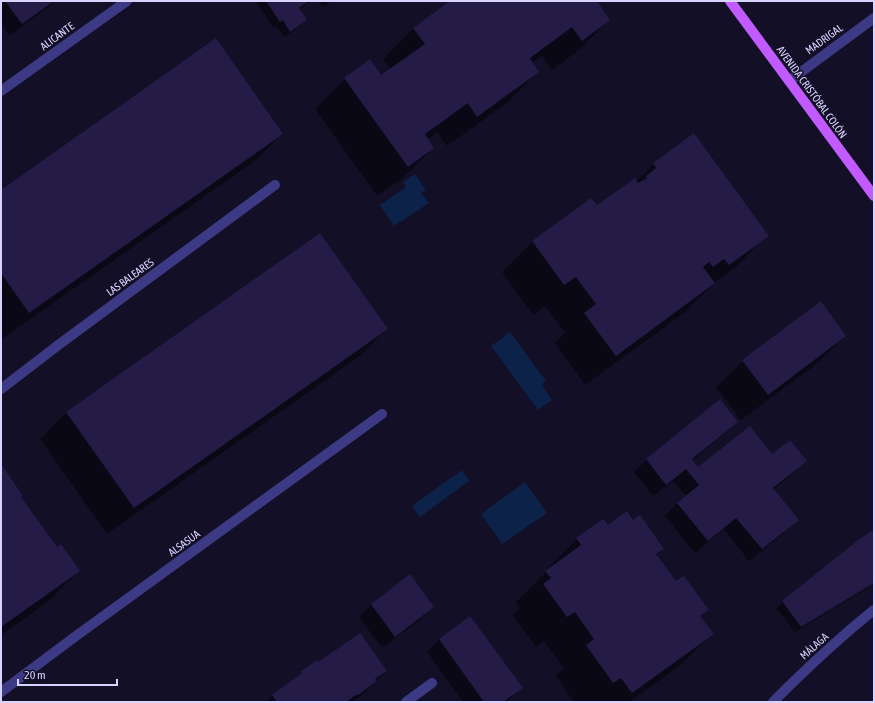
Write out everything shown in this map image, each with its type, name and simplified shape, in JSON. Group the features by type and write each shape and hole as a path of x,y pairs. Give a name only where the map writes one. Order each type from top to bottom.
{"main road":[{"name":"AVENIDA CRISTÓBAL COLÓN","path":"730,1 874,196"}],"street":[{"name":"ALICANTE","path":"1,91 127,1"},
{"name":"MADRIGAL","path":"789,80 874,18"},
{"name":"LAS BALEARES","path":"1,389 67,338 275,185"},
{"name":"ALSASUA","path":"1,692 382,414"},
{"name":"MÁLAGA","path":"773,702 845,633 874,610"},
{"path":"406,702 432,683"}],"water":[{"path":"415,174 426,190 421,193 429,203 394,226 380,205 406,187 403,182"},
{"path":"510,332 546,381 542,385 552,400 538,410 491,346"},
{"path":"462,470 469,481 420,517 412,506"},
{"path":"525,482 547,513 502,544 481,514"}],"building":[{"path":"5,1 54,1 22,24"},
{"path":"266,1 309,1 299,8 307,20 290,32 283,20 280,22"},
{"path":"450,1 597,1 610,20 582,41 572,27 530,58 539,72 477,117 468,103 425,134 434,148 408,167 344,78 370,59 381,75 425,44 413,28"},
{"path":"216,38 283,134 29,313 1,273 1,190"},
{"path":"694,133 769,236 729,265 724,259 713,267 709,262 703,267 715,283 616,356 584,313 596,304 576,277 564,285 532,241 591,198 597,205 635,178 638,183 647,178 646,176 656,168 653,163"},
{"path":"320,233 388,329 134,508 66,412"},
{"path":"821,301 846,336 768,395 742,360"},
{"path":"720,399 738,422 692,459 698,467 750,426 772,454 790,440 807,461 773,488 799,520 762,549 736,518 708,541 677,503 699,485 686,469 666,485 646,459"},
{"path":"1,464 23,496 21,497 57,547 61,544 80,571 1,627"},
{"path":"627,511 633,520 640,515 664,549 656,554 676,581 684,576 709,610 700,616 714,634 632,693 621,678 613,683 586,645 594,639 575,612 567,617 543,584 551,578 545,571 581,545 576,538 603,519 608,525"},
{"path":"874,529 874,583 801,627 782,601"},
{"path":"410,574 434,607 395,637 371,604"},
{"path":"470,616 523,688 503,702 484,702 439,639"},
{"path":"360,633 387,671 375,679 377,681 346,702 277,702 272,695 317,660 318,662"}]}
